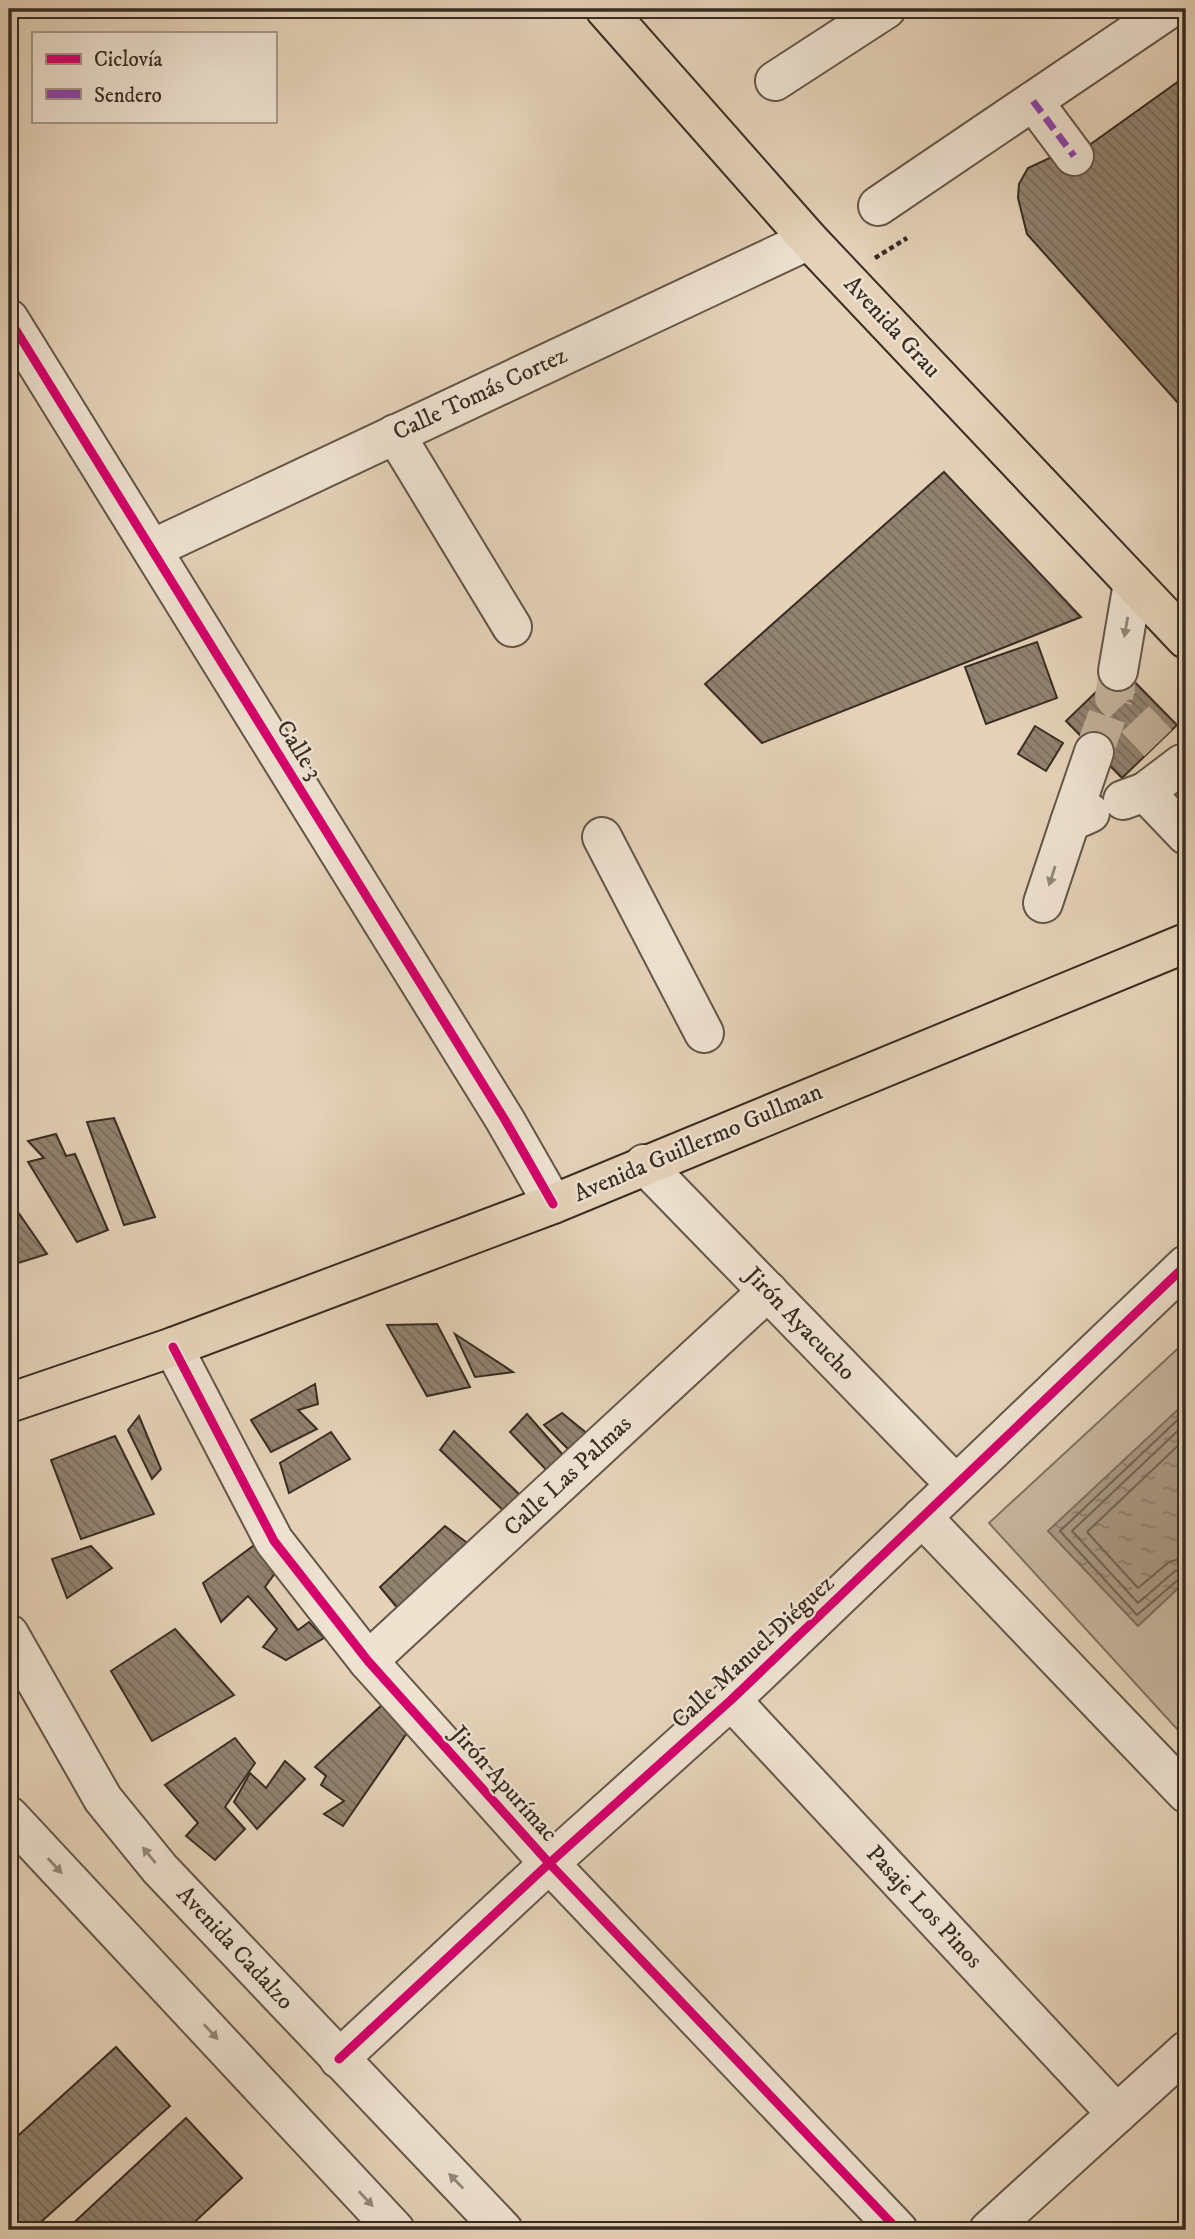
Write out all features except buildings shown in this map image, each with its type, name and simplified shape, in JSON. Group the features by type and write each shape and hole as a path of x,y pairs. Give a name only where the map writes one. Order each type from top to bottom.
{"main road":[{"name":"Avenida Grau","path":"604,9 809,240 1186,639"},
{"name":"Avenida Guillermo Gullman","path":"9,1403 173,1347 553,1204 644,1164 1186,943"}],"street":[{"path":"775,81 886,9"},
{"path":"878,206 1169,9"},
{"path":"1032,101 1074,156"},
{"name":"Calle Tomás Cortez","path":"152,549 809,240"},
{"name":"Calle 3","path":"9,319 505,1120 553,1204"},
{"path":"395,434 512,626"},
{"path":"1118,671 1133,583"},
{"path":"1094,752 1107,807"},
{"path":"1043,904 1107,807 1176,757"},
{"path":"1107,807 1186,835"},
{"path":"602,837 704,1033"},
{"name":"Jirón Ayacucho","path":"644,1164 955,1484"},
{"name":"Calle Manuel Diéguez","path":"339,2059 549,1863 731,1700 1186,1265"},
{"name":"Calle Las Palmas","path":"368,1661 768,1290"},
{"name":"Jirón Apurímac","path":"173,1347 274,1541 368,1661 549,1863 898,2230"},
{"path":"922,1517 1186,1793"},
{"name":"Avenida Cadalzo","path":"9,1634 103,1799 160,1870 503,2230"},
{"name":"Pasaje Los Pinos","path":"731,1700 1117,2114"},
{"path":"9,1816 395,2230"},
{"path":"989,2230 1186,2051"}],"shaded area":[{"path":"1186,1341 1186,1739 989,1523"}],"water":[{"path":"1186,1402 1186,1581 1138,1626 1048,1531"}],"tunnel":[{"path":"1118,671 1114,697 1158,743"},
{"path":"1094,752 1114,697"}],"marked path":[{"path":"1033,101 1074,156"}],"cycle path":[{"path":"9,319 505,1120 553,1204"},
{"path":"339,2059 543,1869 731,1700 1186,1265"},
{"path":"173,1347 274,1541 368,1661 549,1863 898,2230"}]}
